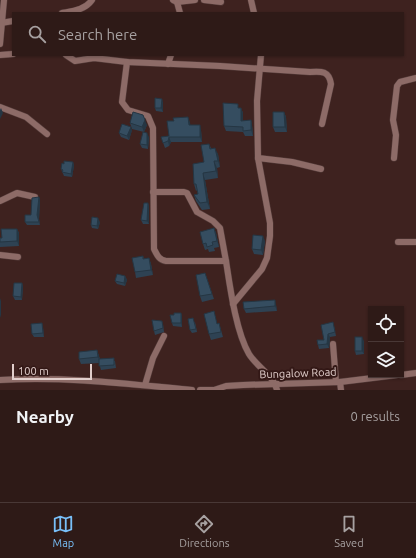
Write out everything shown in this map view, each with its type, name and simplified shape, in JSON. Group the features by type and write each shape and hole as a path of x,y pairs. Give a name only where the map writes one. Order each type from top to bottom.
{"street":[{"path":"0,44 4,0"},
{"path":"78,12 90,4 92,0"},
{"path":"180,12 175,1 195,0"},
{"path":"204,0 221,2"},
{"path":"251,0 254,12"},
{"path":"1,23 12,21"},
{"path":"0,55 12,54"},
{"path":"68,56 75,61 90,57 128,62 326,73 331,84 329,99 322,124"},
{"path":"168,64 171,56"},
{"path":"233,304 262,269 268,253 270,223 258,158 257,101 261,56"},
{"path":"128,62 122,102 124,107 128,110 148,116 151,120 154,137 152,151 154,249 162,260 226,261"},
{"path":"394,158 396,135 393,120 397,86 400,82 416,78"},
{"path":"0,107 26,117 47,134"},
{"path":"258,158 292,162 321,169"},
{"path":"153,192 187,193 197,212 213,221 220,228 233,304 248,353 276,387"},
{"path":"0,201 17,193 35,197"},
{"path":"398,242 416,242"},
{"path":"0,255 18,256"},
{"path":"141,387 164,336"},
{"path":"332,344 338,382 341,390"},
{"path":"404,374 416,373"},
{"name":"Bungalow Road","path":"200,390 214,390 237,385 276,387 372,378"},
{"path":"0,380 59,380 192,390"}],"building":[{"path":"155,98 162,99 161,108 155,108"},
{"path":"223,103 238,104 238,108 241,108 241,121 251,120 251,130 243,131 243,127 224,126"},
{"path":"133,112 143,115 145,120 142,127 130,123"},
{"path":"273,112 284,112 285,127 273,127"},
{"path":"188,117 189,125 200,125 200,137 169,137 168,141 163,143 161,137 169,136 167,121 174,121 173,118"},
{"path":"122,124 131,127 127,136 119,133"},
{"path":"143,132 147,133 147,145 140,144"},
{"path":"209,144 210,149 215,148 218,161 214,161 216,171 203,173 207,202 200,203 194,195 198,194 196,184 194,184 193,164 204,162 201,145"},
{"path":"64,161 73,162 71,174 62,172 62,163 64,164"},
{"path":"39,197 37,215 39,222 25,222 25,215 31,215 32,198"},
{"path":"144,203 148,203 147,221 141,220"},
{"path":"92,217 98,218 97,226 91,225"},
{"path":"214,228 217,241 212,242 213,245 207,247 206,243 203,244 200,232"},
{"path":"1,229 17,229 17,241 0,242 0,238 2,238"},
{"path":"253,235 263,236 261,250 252,249"},
{"path":"143,256 143,259 149,258 151,270 135,272 132,258"},
{"path":"205,273 212,294 200,296 196,275"},
{"path":"117,274 125,276 124,283 115,281"},
{"path":"14,283 22,283 21,297 13,296"},
{"path":"275,300 275,306 244,309 243,302"},
{"path":"214,311 217,324 219,323 221,332 209,334 204,314"},
{"path":"174,313 181,313 181,323 172,323 170,315 174,315"},
{"path":"193,318 196,329 190,330 188,319"},
{"path":"152,320 162,321 163,328 154,331"},
{"path":"333,322 335,332 328,334 327,344 318,345 317,340 324,340 321,325"},
{"path":"42,323 43,333 32,334 31,324"},
{"path":"355,337 362,337 362,351 355,351"},
{"path":"97,350 98,357 79,359 79,352"},
{"path":"114,358 114,365 99,366 99,359"}]}
